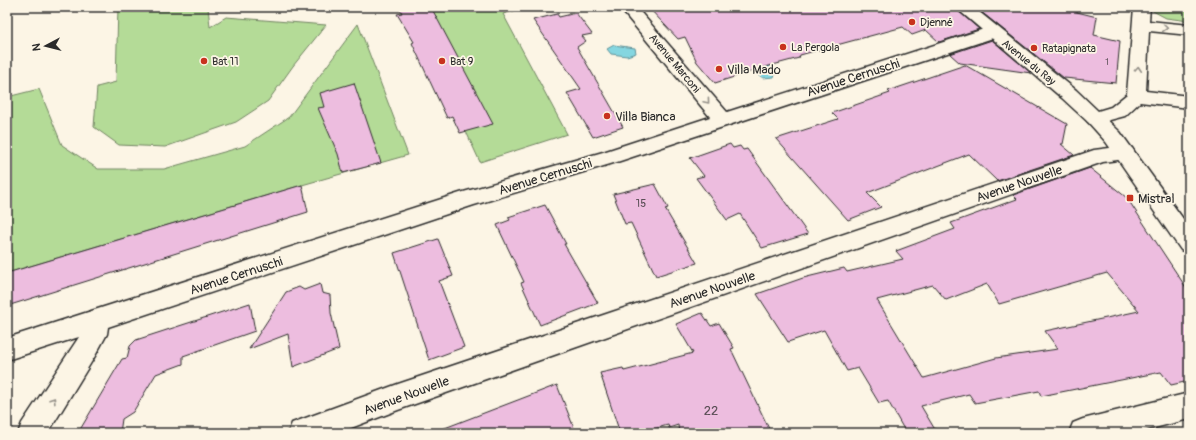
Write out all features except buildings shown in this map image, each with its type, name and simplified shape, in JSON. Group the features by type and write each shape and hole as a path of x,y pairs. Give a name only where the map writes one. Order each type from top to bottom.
{"street":[{"name":"Avenue Marconi","path":"627,7 723,120"},
{"name":"Avenue du Ray","path":"963,7 1069,94 1095,118 1113,137 1125,153 1189,244"},
{"path":"1095,118 1118,112 1136,96 1142,7"},
{"path":"1141,25 1189,30"},
{"name":"Avenue Cernuschi","path":"7,349 468,199 610,157 993,32"},
{"path":"1136,96 1189,102"},
{"name":"Avenue Nouvelle","path":"302,433 398,397 1086,160 1101,155 1125,153"},
{"path":"32,433 86,348 94,334 97,320"},
{"path":"1083,433 1189,406"}],"green space":[{"path":"118,7 208,7 210,27 226,17 326,25 293,66 268,101 236,122 165,147 119,145 94,127 97,87 116,82"},
{"path":"409,7 527,7 503,14 567,134 480,162"},
{"path":"1151,7 1187,7 1189,10 1189,21 1166,18 1151,10"},
{"path":"358,24 408,155 7,273 7,97 39,89 62,145 98,169 164,169 245,146 289,117"}],"water":[{"path":"614,45 635,48 636,53 627,56 611,54 607,49"},
{"path":"764,63 774,70 774,77 763,78 756,73 755,70"}],"place":[{"name":"Djenné","path":"912,22"},
{"name":"La Pergola","path":"783,47"},
{"name":"Ratapignata","path":"1034,48"},
{"name":"Bat 11","path":"204,61"},
{"name":"Bat 9","path":"442,61"},
{"name":"Villa Mado","path":"719,69"},
{"name":"Villa Bianca","path":"607,116"},
{"name":"Mistral","path":"1130,198"}]}
